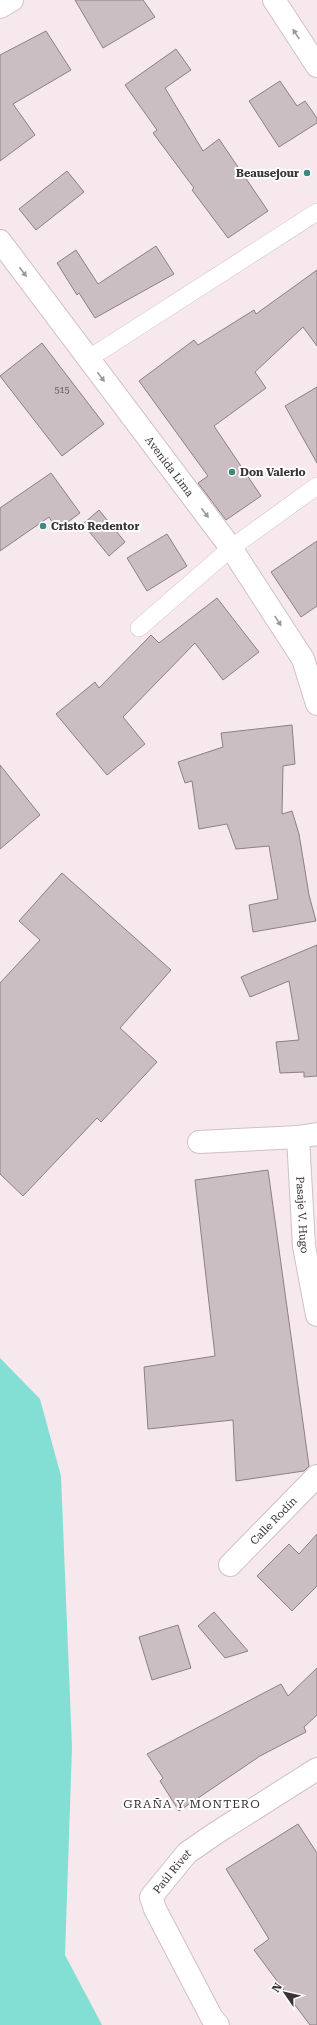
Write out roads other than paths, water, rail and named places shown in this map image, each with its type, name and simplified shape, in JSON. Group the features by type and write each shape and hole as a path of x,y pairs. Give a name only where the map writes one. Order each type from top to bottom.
{"street":[{"path":"0,7 12,0"},
{"path":"274,0 317,66"},
{"name":"Avenida Lima","path":"0,241 88,360 231,548 303,659 317,704"},
{"name":"Pasaje V. Hugo","path":"199,1142 308,1136 304,1246 317,1315"},
{"name":"Calle Rodín","path":"230,1565 317,1476"},
{"name":"Paúl Rivet","path":"218,2025 212,2018 154,1909 151,1896 187,1853 317,1768"}],"lane":[{"path":"88,360 317,212"},
{"path":"139,628 231,548 317,486"}],"place":[{"name":"Beausejour","path":"307,173"},
{"name":"Don Valerio","path":"232,472"},
{"name":"Cristo Redentor","path":"43,526"}],"district":[{"name":"GRAÑA Y MONTERO","path":"192,1804"}]}
